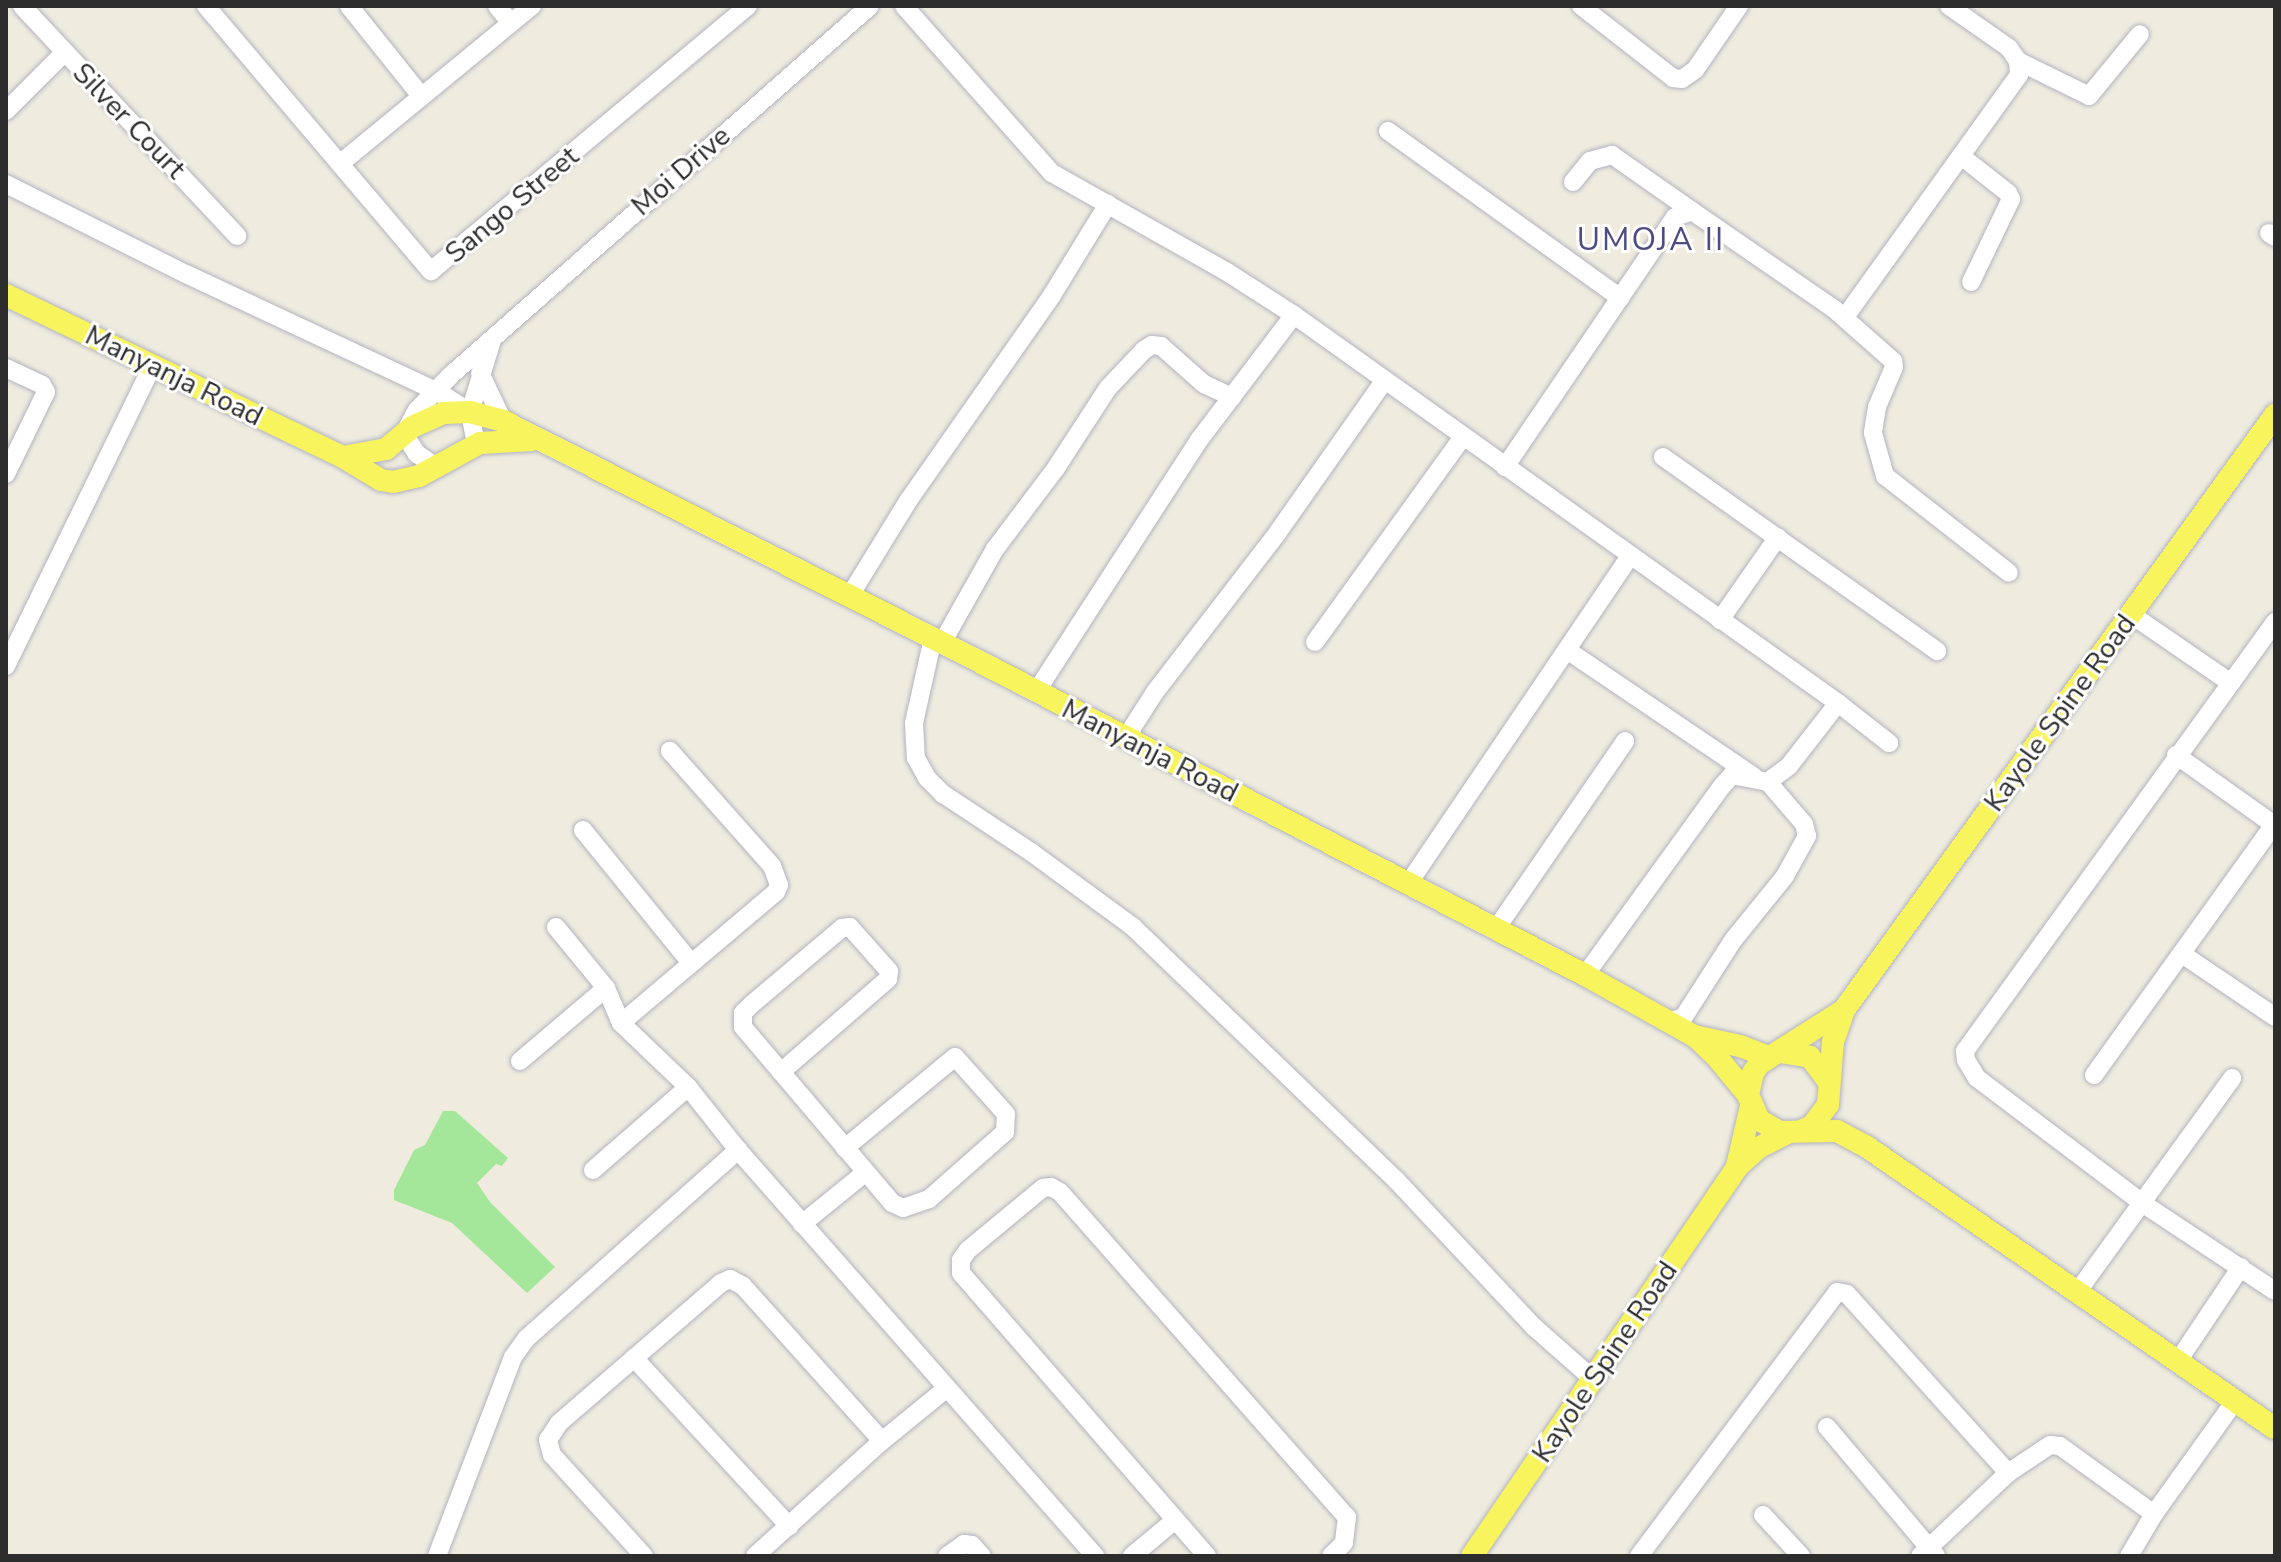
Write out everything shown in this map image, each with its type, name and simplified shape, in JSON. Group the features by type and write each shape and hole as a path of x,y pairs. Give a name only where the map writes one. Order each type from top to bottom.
{"main road":[{"name":"Manyanja Road","path":"6,295 343,457 371,477 393,482 419,476 476,444 534,440"},
{"name":"Manyanja Road","path":"343,457 377,453 435,415 452,411 470,412 503,421 534,440 937,640 1585,975 1694,1036 1774,1054"},
{"name":"Kayole Spine Road","path":"1844,1010 2275,415"},
{"path":"1737,1167 1753,1073 1774,1054 1844,1010"},
{"path":"1737,1167 1758,1148 1822,1117 1829,1087 1833,1042 1844,1010"},
{"path":"1694,1036 1716,1056 1765,1125 1795,1132 1837,1131 1867,1147 2275,1428"},
{"path":"1774,1054 1810,1057 1848,1126 1867,1147"},
{"name":"Kayole Spine Road","path":"1472,1556 1737,1167"}],"street":[{"name":"Silver Court","path":"22,6 63,54 116,103 237,236"},
{"name":"Sango Street","path":"206,6 342,162 431,271 745,7"},
{"path":"349,6 421,96"},
{"path":"497,6 510,22"},
{"path":"342,162 532,6"},
{"name":"Moi Drive","path":"404,434 417,410 438,392 451,375 870,6"},
{"path":"904,6 1052,173 1227,272 1294,315 1838,703 1889,743"},
{"path":"1581,6 1673,78 1682,79 1695,70 1739,6"},
{"path":"1949,6 2009,48 2018,61 2089,96 2140,34"},
{"path":"6,111 63,54"},
{"path":"1845,317 2019,75 2018,61"},
{"path":"1388,131 1620,298"},
{"path":"1573,182 1590,161 1612,155 1845,317 1893,361 1894,367 1877,407 1873,433 1885,476 2009,573"},
{"path":"1961,156 2008,193 2011,199 1971,282"},
{"path":"6,184 186,274 438,392 470,412"},
{"path":"849,597 908,501 1052,295 1108,204"},
{"path":"1505,467 1675,217 1692,211"},
{"path":"1036,692 1191,452 1294,315"},
{"path":"476,444 470,412 493,337"},
{"path":"1232,397 1204,384 1161,346 1152,345 1108,388 1056,468 995,549 937,640 913,733 916,758 927,778 943,794 1031,852 1133,927 1396,1180 1534,1327 1593,1379"},
{"path":"6,666 152,366"},
{"path":"6,368 42,385 46,392 8,465"},
{"path":"480,373 503,421"},
{"path":"1132,728 1155,692 1278,532 1384,381"},
{"path":"404,434 417,454 435,466"},
{"path":"1315,642 1463,437"},
{"path":"1663,457 1937,651"},
{"path":"1720,620 1778,537"},
{"path":"1408,884 1630,556"},
{"path":"2132,615 2231,683"},
{"path":"2275,622 2176,755 2036,957 1965,1051 1966,1060 1977,1078 2142,1203 2275,1291"},
{"path":"1567,650 1760,779 1804,824 1807,836 1785,876 1734,939 1683,1018 1669,1021"},
{"path":"1585,975 1732,775 1760,779 1789,766 1838,703"},
{"path":"1496,929 1625,741"},
{"path":"621,1023 776,892 779,885 772,866 670,751"},
{"path":"2094,1075 2274,824 2176,755"},
{"path":"583,830 691,963"},
{"path":"556,927 606,988 621,1023 688,1087 802,1224 1095,1556"},
{"path":"781,1072 888,979 889,971 850,927 842,928 743,1013 743,1027 845,1148 892,1203 903,1208 929,1199 1005,1132 1006,1114 955,1057 845,1148"},
{"path":"2182,954 2275,1017"},
{"path":"520,1061 606,988"},
{"path":"2078,1291 2232,1078"},
{"path":"593,1170 688,1087"},
{"path":"437,1556 513,1357 527,1338 738,1150"},
{"path":"802,1224 866,1172"},
{"path":"1207,1556 961,1273 961,1260 968,1250 1043,1188 1051,1187 1060,1192 1347,1517 1344,1543 1331,1556"},
{"path":"2178,1361 2241,1267"},
{"path":"644,1556 548,1448 551,1432 721,1283 730,1279 736,1281 882,1441"},
{"path":"1639,1556 1837,1292 1847,1294 2008,1473"},
{"path":"634,1358 789,1526"},
{"path":"755,1556 882,1441 947,1388"},
{"path":"2132,1555 2154,1514 2235,1401"},
{"path":"1827,1427 1929,1553 2008,1473 2050,1445 2060,1446 2154,1514"},
{"path":"1763,1515 1801,1556"},
{"path":"1132,1556 1175,1520"},
{"path":"947,1556 964,1544 972,1545 982,1556"}],"green space":[{"path":"443,1111 455,1111 508,1158 502,1166 496,1164 477,1183 490,1202 555,1267 527,1293 452,1223 394,1200 394,1190 414,1150 425,1145"}],"district":[{"name":"UMOJA II","path":"1651,240"}]}
